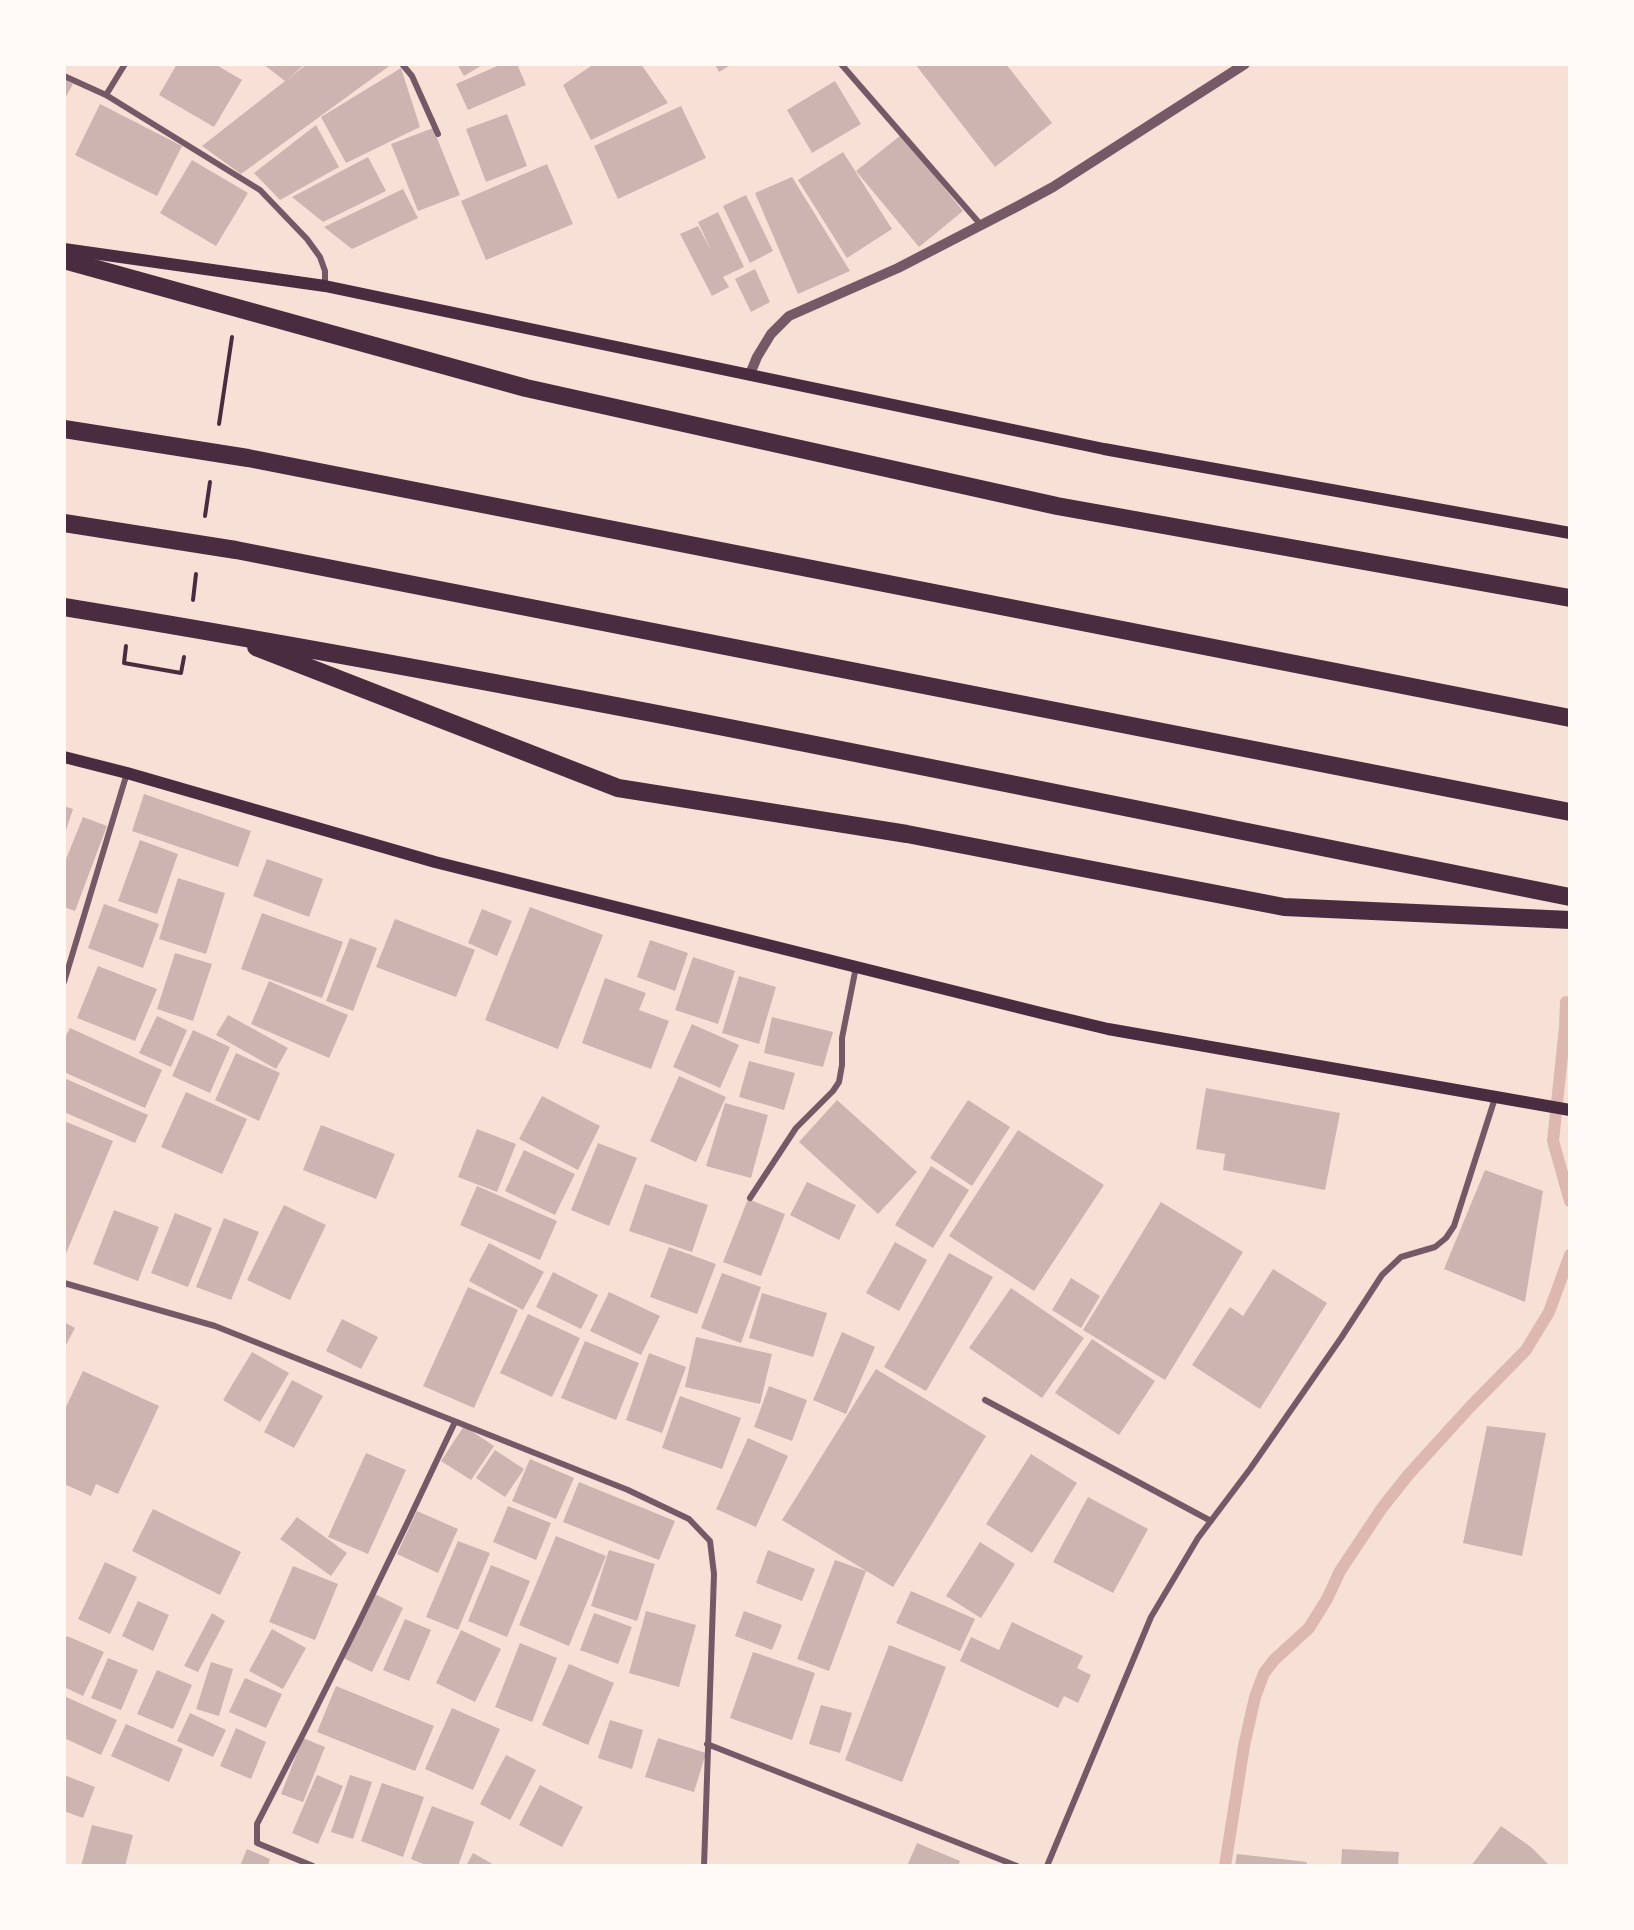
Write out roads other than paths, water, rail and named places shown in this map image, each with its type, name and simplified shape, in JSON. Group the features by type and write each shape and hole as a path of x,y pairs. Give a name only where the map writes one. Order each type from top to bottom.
{"highway":[{"path":"64,260 526,388 1058,506 1569,598"},
{"path":"64,429 248,458 1569,718"},
{"path":"64,523 236,550 1569,812"},
{"path":"64,607 216,632 630,709 1569,897"},
{"path":"216,632 618,788 907,834 1284,907 1569,920"}],"main road":[{"path":"64,249 325,286 1104,449 1569,533"},
{"path":"64,757 435,862 1108,1029 1569,1110"}],"street":[{"path":"106,95 125,64"},
{"path":"402,64 412,76 438,134"},
{"path":"841,64 981,225"},
{"path":"750,374 771,334 789,316 898,268 1053,187 1245,64"},
{"path":"64,76 106,95 260,190 307,239 320,257 325,271 325,286"},
{"path":"64,982 127,773"},
{"path":"750,1198 796,1128 839,1082 842,1065 842,1038 856,966"},
{"path":"1047,1866 1151,1617 1198,1538 1335,1347 1382,1275 1401,1257 1435,1247 1446,1238 1454,1226 1495,1098"},
{"path":"64,1283 215,1326 628,1490 689,1520 710,1541 714,1574 704,1866"},
{"path":"985,1400 1211,1521"},
{"path":"313,1866 257,1843 257,1824 344,1655 455,1422"},
{"path":"707,1744 1017,1866"}],"waterway":[{"path":"1566,1002 1553,1141 1570,1201"},
{"path":"1225,1866 1244,1746 1255,1697 1264,1673 1274,1660 1309,1628 1327,1599 1340,1571 1382,1508 1409,1474 1526,1350 1549,1312 1570,1255"}]}
